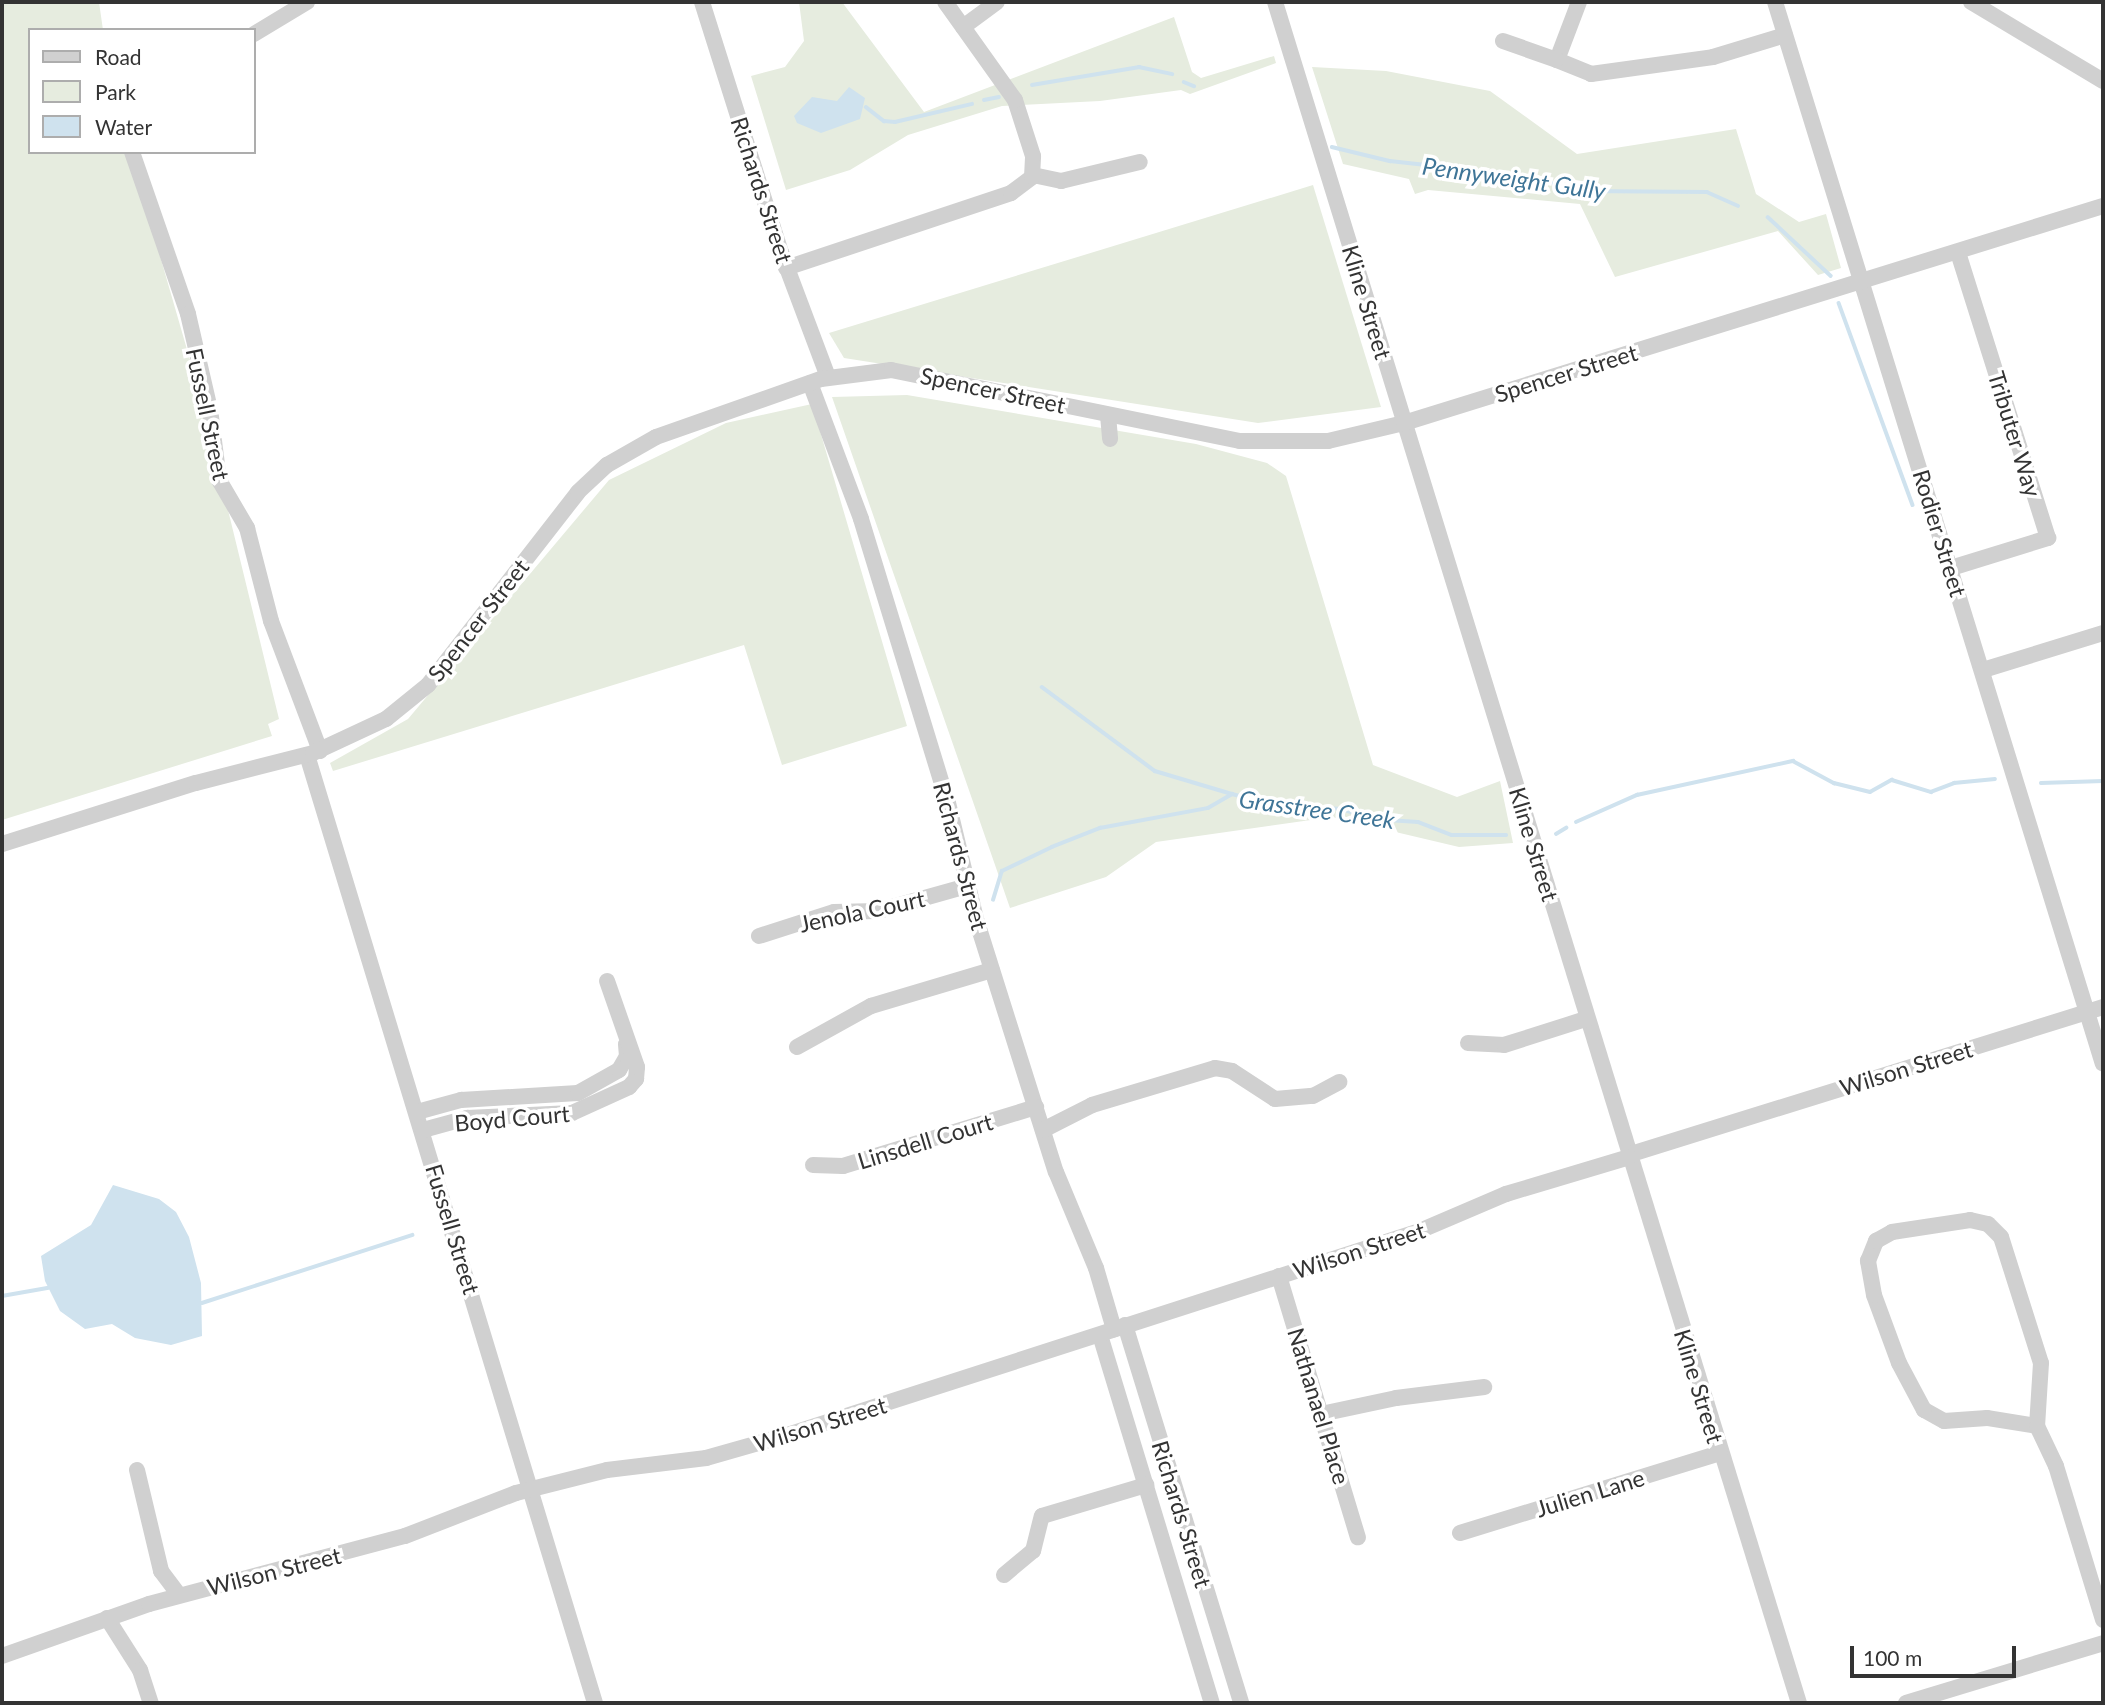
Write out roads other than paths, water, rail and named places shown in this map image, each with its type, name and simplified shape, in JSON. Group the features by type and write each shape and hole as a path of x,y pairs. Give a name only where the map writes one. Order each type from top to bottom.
{"street":[{"path":"256,33 307,2"},
{"name":"Richards Street","path":"702,2 786,268 828,377"},
{"path":"786,268 1012,193 1033,174 1033,156 1017,106 945,2"},
{"path":"963,27 997,2"},
{"name":"Kline Street","path":"1275,2 1793,1695 1800,1703"},
{"path":"1557,60 1579,2"},
{"name":"Rodier Street","path":"1775,2 2103,1064"},
{"path":"1971,2 2103,81"},
{"path":"1503,41 1600,74 1717,56 1785,35"},
{"name":"Fussell Street","path":"133,154 188,314 210,409 219,480 247,528 274,632 313,753 417,1112 595,1703"},
{"path":"1033,174 1061,181 1140,162"},
{"name":"Spencer Street","path":"2,844 196,783 313,753 386,719 424,690 578,492 607,465 656,437 828,377 891,370 1108,415 1276,444 1336,440 1404,423 2103,206"},
{"name":"Tributer Way","path":"1951,568 2048,538 1958,252"},
{"name":"Richards Street","path":"810,383 831,432 878,572 948,803 967,886 992,970 1063,1193 1096,1268 1113,1330 1146,1485 1212,1703"},
{"path":"1108,415 1110,439"},
{"path":"1983,670 2103,633"},
{"name":"Jenola Court","path":"759,936 834,912 878,911 967,886"},
{"path":"797,1047 871,1006 992,970"},
{"name":"Boyd Court","path":"423,1130 467,1118 556,1116 596,1106 636,1079 637,1068 607,981"},
{"name":"Wilson Street","path":"2,1656 179,1595 405,1536 531,1490 607,1470 716,1456 1417,1232 1506,1194 2103,1007"},
{"path":"1468,1043 1504,1045 1586,1019"},
{"name":"Boyd Court","path":"417,1112 461,1100 578,1093 622,1067 628,1054 626,1041"},
{"path":"1043,1130 1092,1105 1215,1068 1232,1071 1275,1099 1312,1096 1339,1082"},
{"name":"Linsdell Court","path":"813,1165 843,1166 1036,1107"},
{"path":"2037,1426 1987,1418 1944,1421 1924,1410 1899,1363 1874,1295 1868,1261 1876,1241 1892,1232 1964,1220 1983,1223 1997,1232 2007,1249 2041,1363 2037,1426 2056,1466 2103,1620"},
{"name":"Nathanael Place","path":"1279,1276 1358,1537"},
{"name":"Richards Street","path":"1113,1330 1241,1703"},
{"path":"1321,1414 1396,1398 1485,1387"},
{"name":"Julien Lane","path":"1460,1533 1720,1453"},
{"path":"137,1470 161,1572 179,1595"},
{"path":"1004,1575 1010,1565 1033,1551 1042,1516 1146,1485"},
{"path":"107,1618 140,1670 151,1703"},
{"path":"1906,1703 2103,1643"}],"water":[{"path":"849,87 865,98 860,119 821,133 797,123 794,116 812,97 837,101"},
{"path":"113,1185 159,1199 176,1212 189,1237 201,1283 202,1336 171,1345 135,1338 112,1324 85,1329 60,1311 45,1281 41,1256 91,1225"}],"waterway":[{"name":"Pennyweight Gully","path":"1032,85 1139,67 1172,74"},
{"name":"Pennyweight Gully","path":"1184,82 1194,86"},
{"name":"Pennyweight Gully","path":"984,100 999,97"},
{"name":"Pennyweight Gully","path":"866,107 884,121 895,122 972,104"},
{"name":"Pennyweight Gully","path":"1332,147 1390,161 1525,176 1582,191 1707,192 1738,206"},
{"name":"Pennyweight Gully","path":"1768,217 1831,276"},
{"name":"Pennyweight Gully","path":"1839,303 1913,505"},
{"path":"1042,687 1155,771 1232,794"},
{"name":"Grasstree Creek","path":"1576,822 1637,795 1793,761 1834,783 1870,792 1892,780 1931,792 1954,783 1995,779"},
{"name":"Grasstree Creek","path":"2041,783 2103,781"},
{"name":"Grasstree Creek","path":"993,900 1002,871 1052,847 1100,828 1208,808 1232,794 1276,805 1342,809 1372,819 1418,822 1452,835 1506,835"},
{"name":"Grasstree Creek","path":"1556,834 1566,828"},
{"path":"202,1303 412,1235"},
{"path":"2,1296 48,1288"}]}
